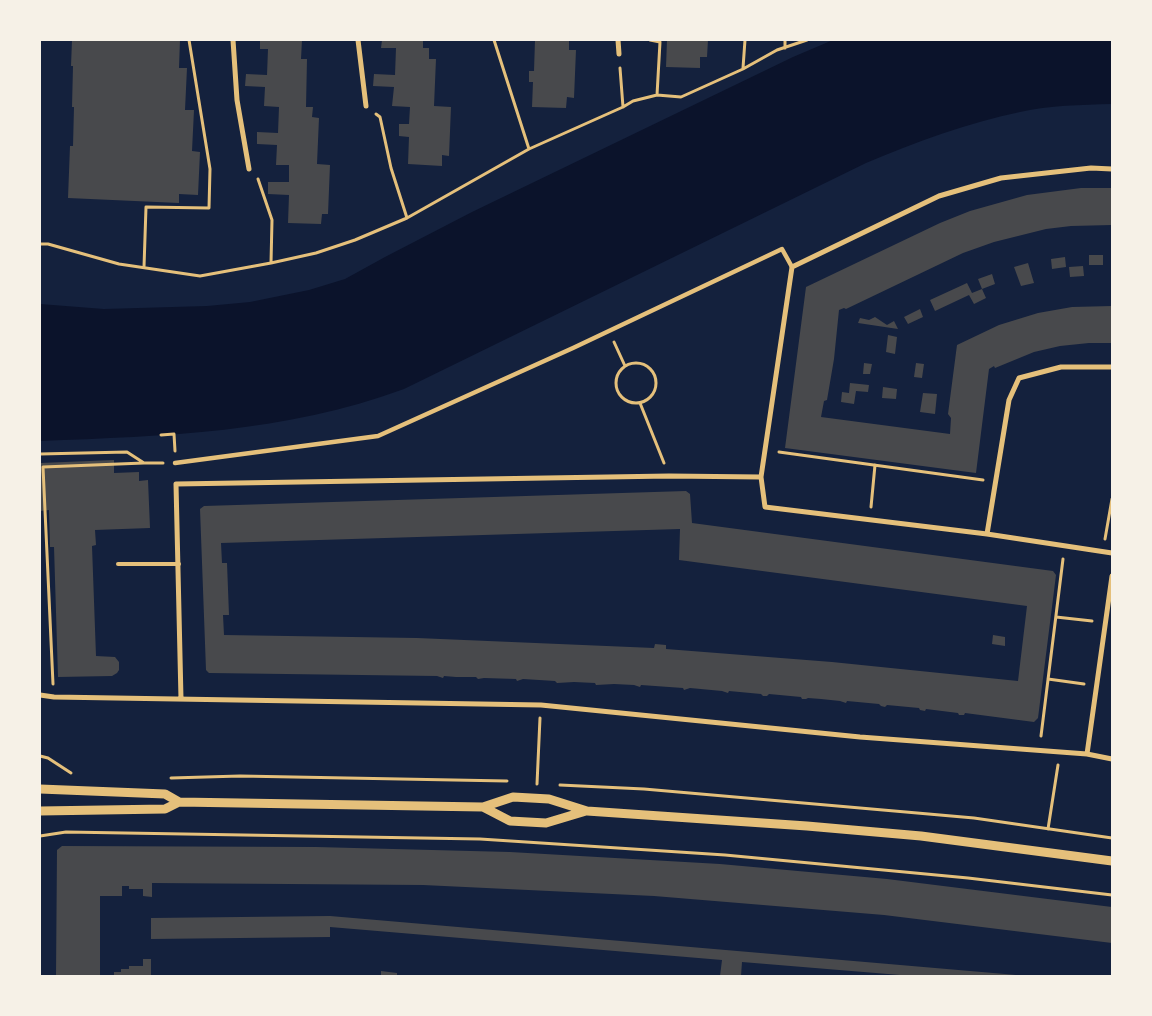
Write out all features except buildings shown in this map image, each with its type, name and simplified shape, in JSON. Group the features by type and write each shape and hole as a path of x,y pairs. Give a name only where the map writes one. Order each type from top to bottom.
{"street":[{"path":"233,40 237,100 249,169"},
{"path":"358,40 366,106"},
{"path":"618,40 619,54"},
{"path":"792,267 939,196 1001,178 1091,168 1112,169"},
{"path":"175,463 378,436 782,248 792,267 760,477 765,507 986,534 1112,553"},
{"path":"986,534 1009,400 1019,378 1061,367 1112,367"},
{"path":"181,699 176,484 669,476 760,477"},
{"path":"1087,754 1112,576"},
{"path":"40,695 54,697 541,705 850,736 1087,754 1112,759"},
{"path":"40,789 166,794 179,802"},
{"path":"40,811 166,809 179,802 483,807 513,797 549,800 587,811 921,836 1112,861"},
{"path":"483,807 510,821 546,823 587,811"}],"lane":[{"path":"118,564 179,564"}],"path":[{"path":"144,267 146,207 209,208 210,169 188,40"},
{"path":"494,40 529,149"},
{"path":"650,40 660,42 657,95"},
{"path":"744,68 745,40"},
{"path":"785,40 785,48"},
{"path":"40,244 48,244 119,264 200,276 316,253 355,240 407,218 529,149 623,108 633,101 657,95 681,97 744,68 777,50 807,40"},
{"path":"619,54 623,108"},
{"path":"366,106 380,117 391,168 407,218"},
{"path":"249,169 258,179 272,220 271,263"},
{"path":"608,330 625,366"},
{"path":"632,364 644,365 654,374 656,387 649,399 640,403 630,403 624,400 617,389 617,376 625,366 632,364"},
{"path":"640,403 669,476"},
{"path":"161,435 170,435"},
{"path":"764,451 996,482"},
{"path":"40,454 127,452 144,464"},
{"path":"54,697 43,467 175,463"},
{"path":"869,520 875,465"},
{"path":"1103,552 1112,499"},
{"path":"1039,751 1064,546"},
{"path":"1056,617 1106,622"},
{"path":"1048,679 1097,685"},
{"path":"529,798 537,783 541,705"},
{"path":"1048,829 1060,752"},
{"path":"40,756 48,758 63,769 78,776"},
{"path":"40,836 66,832 480,839 725,855 968,878 1112,895"}],"water":[{"path":"833,40 1112,40 1112,104 1054,107 1000,116 961,127 885,155 404,389 359,404 314,415 224,430 133,437 40,441 40,304 104,309 207,306 250,302 309,290 345,279 472,212 793,57"}]}
